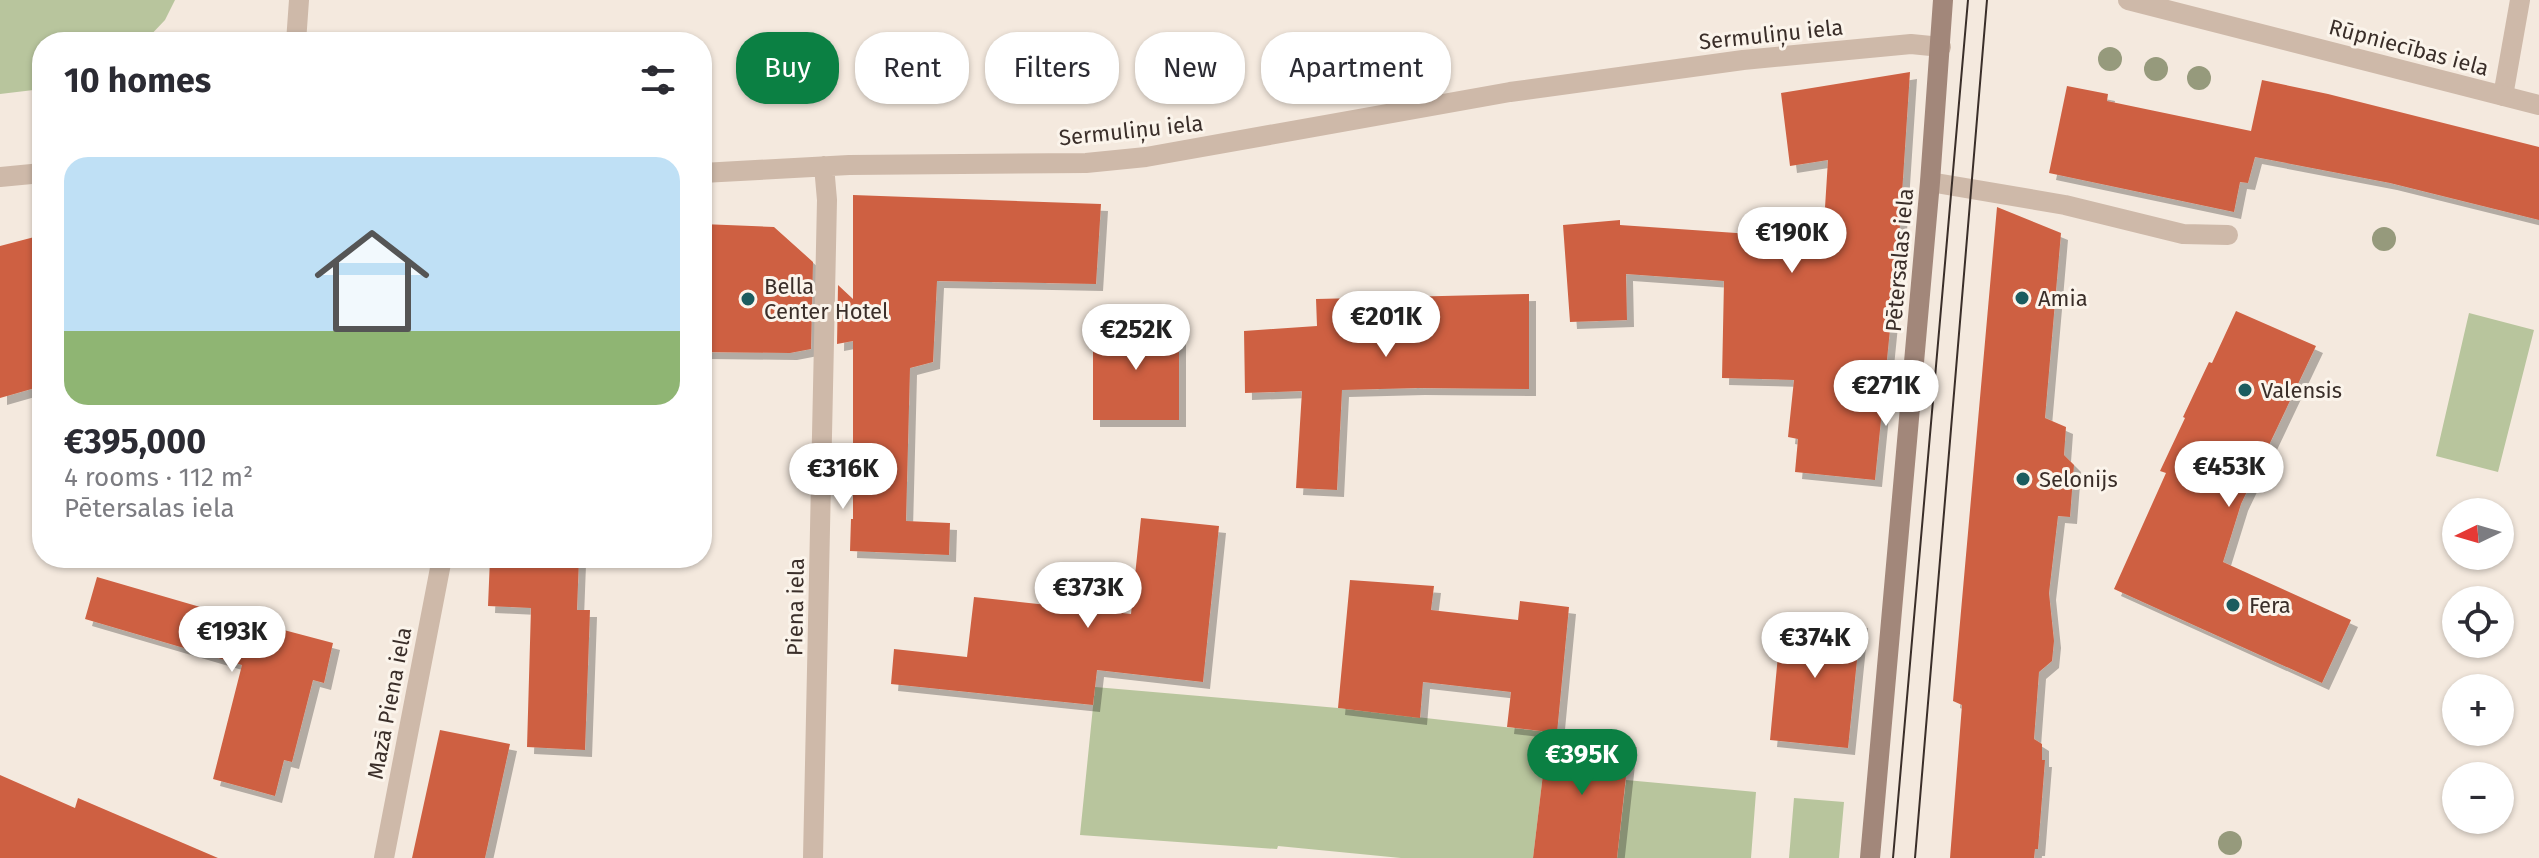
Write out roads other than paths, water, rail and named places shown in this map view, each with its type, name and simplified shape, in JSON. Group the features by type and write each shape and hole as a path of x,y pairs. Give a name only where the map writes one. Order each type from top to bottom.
{"street":[{"path":"297,32 299,0"},
{"name":"Pētersalas iela","path":"1870,858 1930,182 1943,0"},
{"name":"Rūpniecības iela","path":"2128,0 2539,105"},
{"path":"2503,96 2520,0"},
{"name":"Sermuliņu iela","path":"712,172 824,166 1086,163 1146,157 1510,92 1743,60 1911,44 1941,47"},
{"name":"Piena iela","path":"813,858 827,200 824,166"},
{"path":"0,177 32,174"},
{"path":"1930,182 2065,205 2183,234 2228,235"},
{"name":"Mazā Piena iela","path":"384,858 440,568"}],"tram line":[{"path":"1893,858 1968,0"},
{"path":"1915,858 1987,0"}],"place":[{"name":"Amia","path":"2022,298"},
{"name":"Bella Center Hotel","path":"748,299"},
{"name":"Valensis","path":"2245,390"},
{"name":"Selonijs","path":"2023,479"},
{"name":"Fera","path":"2233,605"}]}
